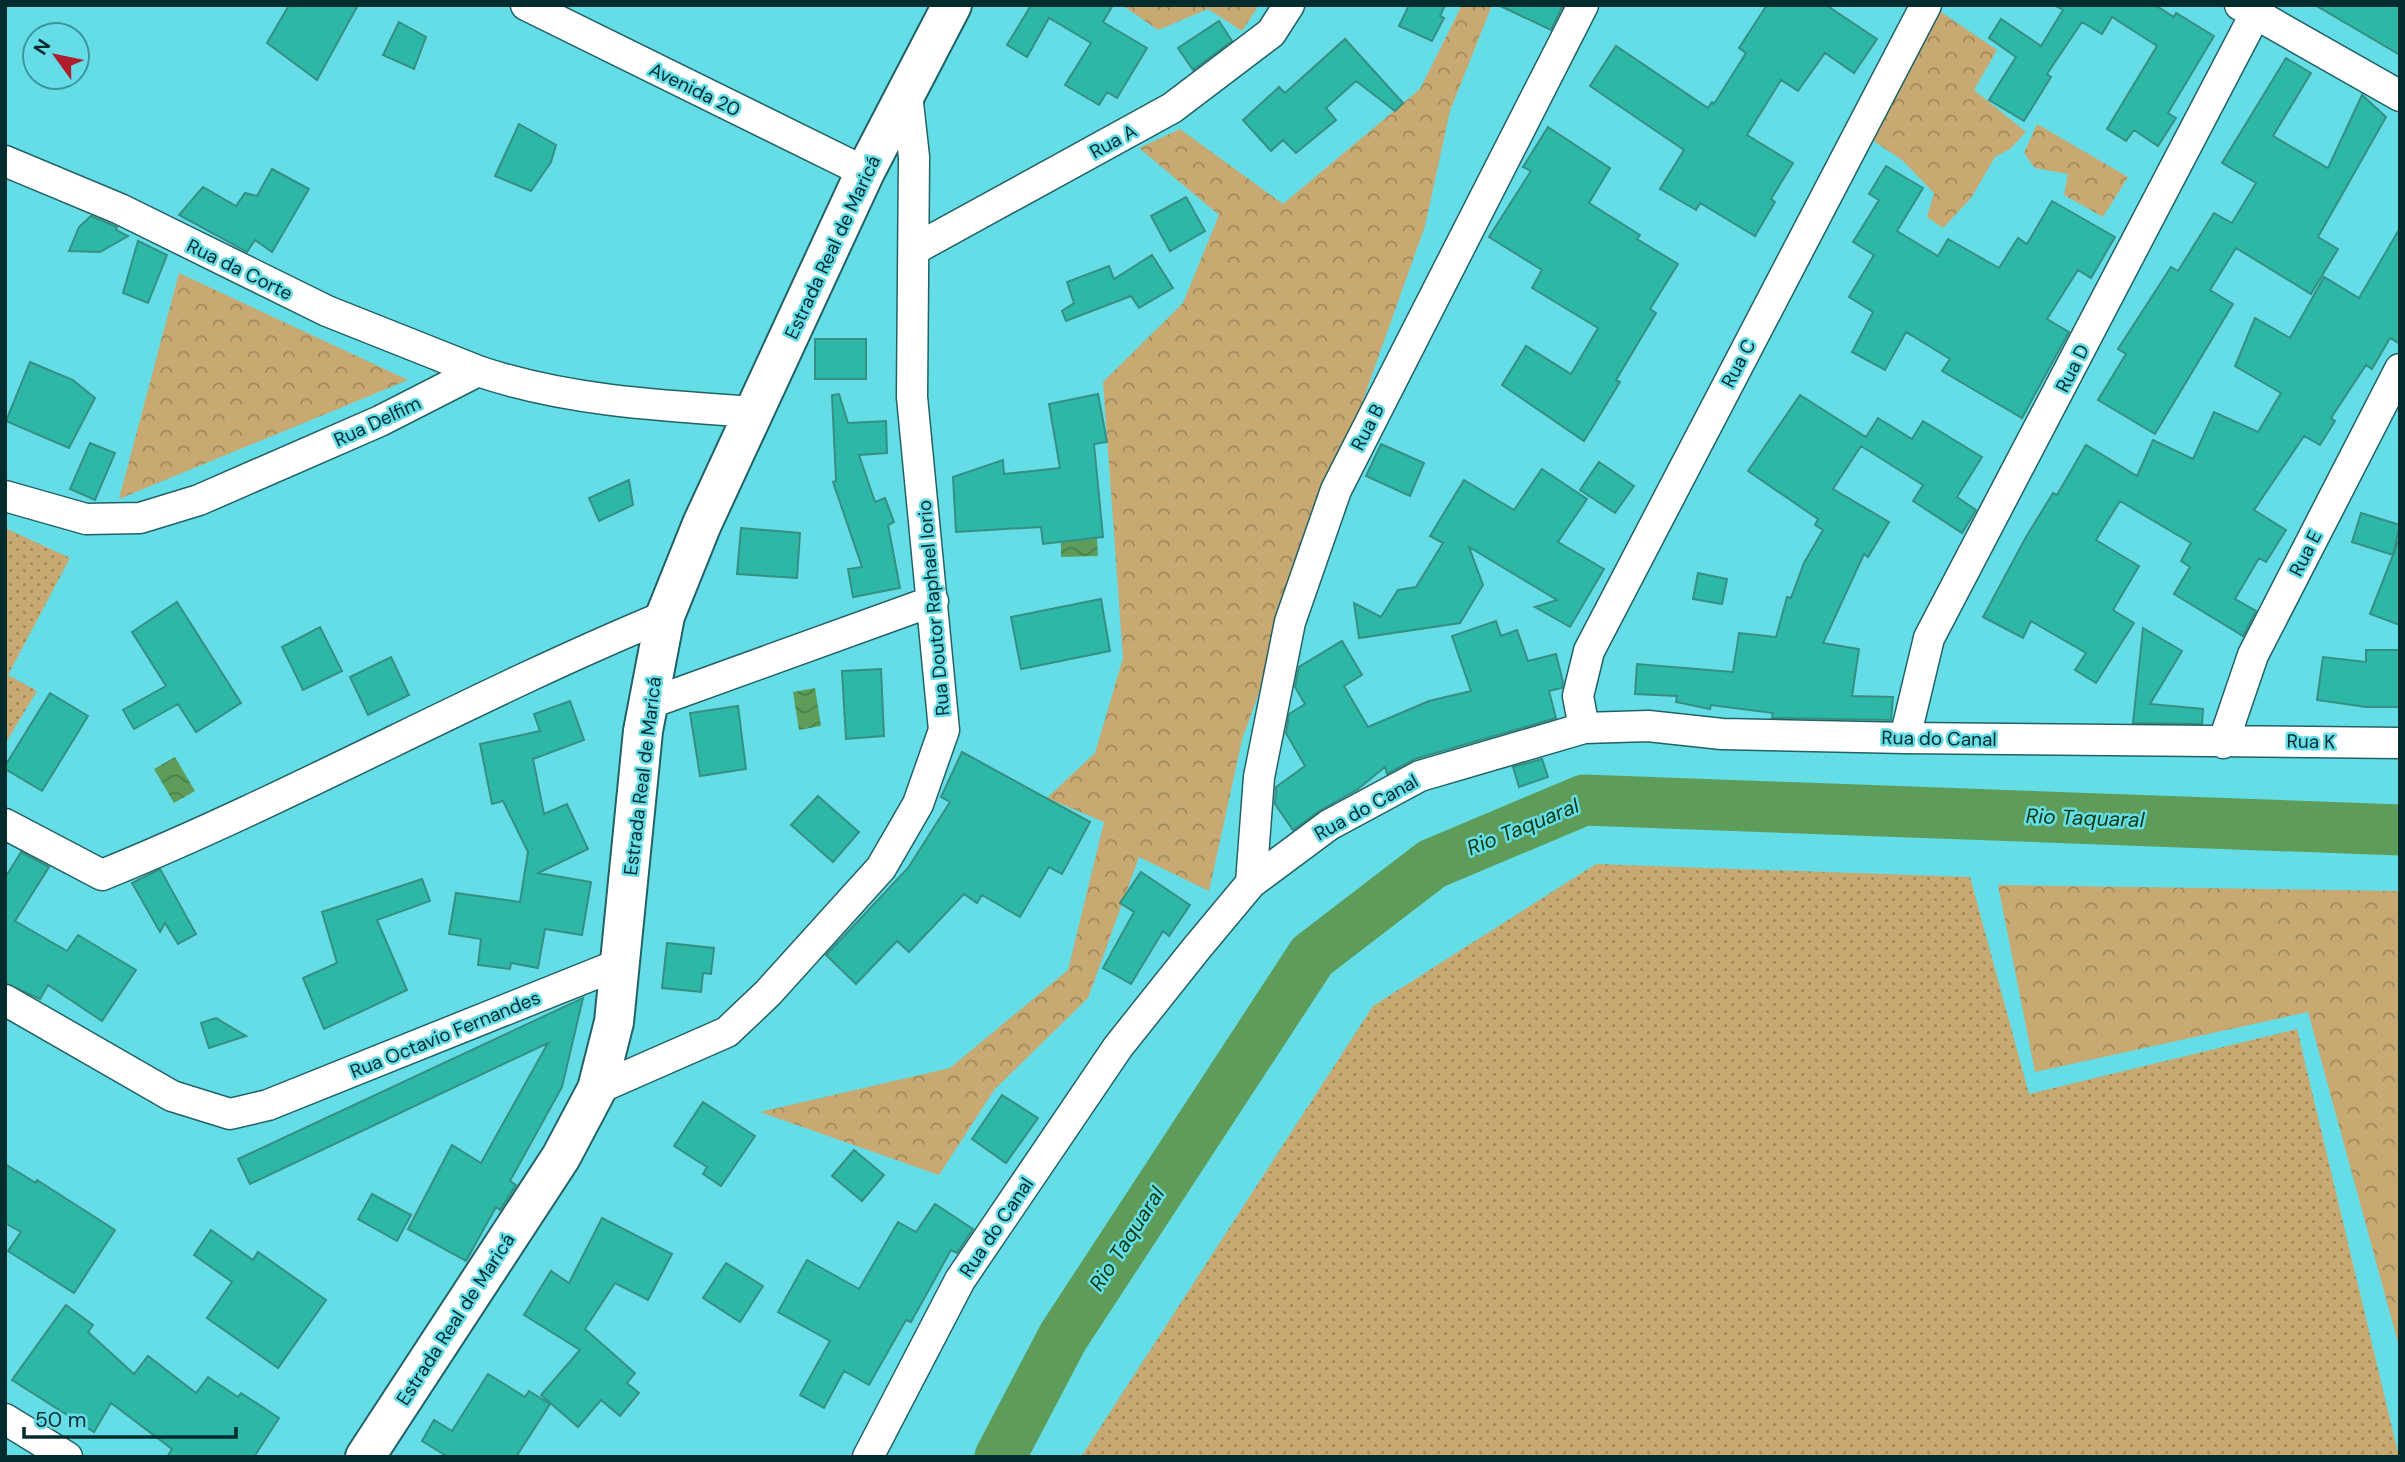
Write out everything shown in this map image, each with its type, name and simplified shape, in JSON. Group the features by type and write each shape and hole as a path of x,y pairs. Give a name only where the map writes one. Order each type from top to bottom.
{"main road":[{"name":"Estrada Real de Maricá","path":"365,1457 561,1157 597,1089 614,1022 648,704 665,616 702,524 865,172 952,5"}],"street":[{"name":"Rua A","path":"915,249 1172,108 1270,33 1289,5"},
{"name":"Rua B","path":"1251,883 1259,777 1290,622 1336,490 1583,5"},
{"name":"Rua C","path":"1584,728 1578,696 1589,651 1926,5"},
{"path":"2252,8 2400,96"},
{"name":"Rua D","path":"1905,738 1928,638 2252,8"},
{"name":"Avenida 20","path":"544,9 865,172"},
{"name":"Rua Doutor Raphael Iorio","path":"597,1089 727,1032 768,993 881,868 918,804 944,730 912,397 914,157 907,94"},
{"name":"Rua da Corte","path":"5,161 120,209 327,312 478,371"},
{"name":"Rua E","path":"2223,743 2253,655 2400,369"},
{"path":"478,371 534,387 659,405 756,412"},
{"name":"Rua Delfim","path":"5,496 86,519 140,518 199,500 380,421 478,371"},
{"path":"648,704 933,601"},
{"path":"5,824 102,875 215,827 593,646 665,616"},
{"name":"Rua do Canal","path":"868,1457 960,1280 1118,1047 1251,883 1329,825 1420,776 1584,728 1648,726 1722,734 2223,743"},
{"name":"Rua K","path":"2223,743 2290,740 2400,743"},
{"name":"Rua Octavio Fernandes","path":"5,1000 172,1096 230,1114 268,1105 622,962"},
{"path":"5,1419 67,1457"}],"green space":[{"path":"1122,5 1259,5 1242,31 1208,9 1158,30"},
{"path":"1462,5 1492,5 1450,111 1425,226 1242,740 1209,891 1139,857 1088,998 994,1090 939,1175 760,1112 950,1068 1068,970 1104,822 1047,798 1095,753 1123,658 1103,382 1183,303 1219,215 1139,148 1180,129 1283,204 1420,89"},
{"path":"1938,10 1997,50 1974,90 2026,132 2010,149 1995,157 1971,198 1943,228 1927,217 1934,193 1902,160 1866,136"},
{"path":"2037,124 2128,177 2103,217 2064,195 2068,174 2035,168 2024,153"},
{"path":"179,273 408,380 119,499"},
{"path":"5,528 70,558 8,675 37,691 5,744"},
{"path":"1596,864 1970,877 2029,1094 2297,1029 2399,1457 1081,1457 1373,1006"},
{"path":"1998,885 2400,891 2400,1350 2308,1012 2035,1072"}],"water":[{"path":"1097,539 1098,556 1061,557 1061,541"},
{"path":"815,688 821,726 799,730 793,692"},
{"path":"175,757 195,791 174,803 154,769"}],"building":[{"path":"289,5 358,5 317,80 267,43"},
{"path":"1028,5 1113,5 1103,22 1147,48 1117,98 1107,92 1099,105 1065,85 1091,43 1049,18 1027,57 1007,45 1030,7"},
{"path":"1409,5 1445,5 1440,16 1444,18 1432,41 1399,26"},
{"path":"1498,5 1563,5 1551,30"},
{"path":"1767,5 1826,5 1877,39 1854,73 1825,53 1798,91 1781,80 1747,135 1793,163 1771,199 1775,202 1755,236 1700,203 1696,210 1660,189 1684,150 1590,86 1616,46 1708,108 1712,102 1714,104 1746,53 1739,48"},
{"path":"2054,5 2155,5 2174,17 2176,13 2214,36 2168,113 2176,118 2158,146 2134,130 2126,141 2107,129 2157,46 2112,17 2102,34 2082,22 2047,74 2051,77 2024,121 1989,100 2016,57 1989,38 2001,19 2041,46 2063,10"},
{"path":"2315,5 2400,5 2400,55"},
{"path":"1219,21 1232,41 1193,70 1178,48"},
{"path":"399,22 426,37 414,69 383,55"},
{"path":"1345,39 1403,103 1395,111 1356,81 1326,108 1336,120 1296,153 1283,140 1271,151 1243,120 1279,87 1285,93"},
{"path":"2286,58 2311,73 2273,136 2328,168 2362,95 2386,117 2318,237 2338,249 2311,294 2236,248 2210,290 2233,304 2155,434 2098,400 2126,354 2118,349 2171,267 2178,271 2214,213 2232,223 2256,183 2222,163"},
{"path":"519,124 556,145 551,162 531,191 495,176"},
{"path":"1548,127 1610,168 1589,203 1640,235 1637,239 1678,264 1650,309 1656,313 1616,380 1620,382 1584,441 1502,385 1526,346 1571,374 1598,328 1532,288 1542,270 1489,237 1531,171 1523,167"},
{"path":"1886,166 1923,188 1897,231 1938,256 1948,239 1999,268 2018,238 2027,244 2052,201 2115,237 2091,278 2078,270 2047,319 2069,332 2022,418 1942,371 1950,359 1906,332 1885,370 1852,352 1873,312 1849,297 1874,255 1853,242 1879,200 1869,194"},
{"path":"272,169 309,189 272,252 255,240 247,252 179,215 203,187 236,206 245,193 257,196"},
{"path":"1186,197 1205,231 1170,251 1151,216"},
{"path":"91,216 117,227 116,230 128,236 100,252 69,251 79,227"},
{"path":"2400,228 2400,344 2390,338 2372,369 2366,365 2331,418 2335,421 2320,445 2304,436 2254,510 2286,530 2266,562 2259,558 2235,599 2256,611 2243,636 2174,594 2190,567 2181,561 2191,543 2120,501 2096,540 2139,566 2113,610 2134,623 2096,683 2075,670 2086,653 2031,621 2023,638 1983,617 2026,537 2053,493 2057,495 2086,445 2137,476 2153,440 2193,459 2214,412 2258,432 2281,393 2235,366 2255,318 2290,338 2324,277 2359,298"},
{"path":"138,241 167,255 148,303 123,293"},
{"path":"1152,255 1173,288 1139,308 1131,296 1066,321 1062,311 1074,303 1067,282 1109,266 1114,279"},
{"path":"815,339 866,339 866,379 815,379"},
{"path":"30,362 73,380 95,398 69,448 6,421"},
{"path":"839,394 848,423 886,421 887,453 859,455 875,502 885,498 894,522 888,525 900,588 853,597 848,569 862,567 833,482 836,481 832,395"},
{"path":"1098,394 1107,442 1094,444 1103,537 1043,544 1041,527 956,532 953,477 1003,460 1004,474 1060,468 1049,404"},
{"path":"1800,395 1866,437 1878,418 1912,439 1923,421 1982,457 1957,497 1976,510 1962,533 1913,501 1923,485 1861,446 1833,489 1889,522 1868,557 1864,554 1823,643 1859,649 1852,696 1893,697 1891,720 1772,718 1773,713 1711,705 1710,709 1676,702 1677,696 1635,694 1637,664 1733,672 1739,633 1776,637 1787,597 1791,598 1804,563 1823,530 1815,525 1818,519 1748,471"},
{"path":"90,443 115,453 95,500 70,489"},
{"path":"1381,444 1424,463 1410,496 1366,476"},
{"path":"1599,462 1634,486 1615,513 1580,490"},
{"path":"1542,469 1587,499 1558,542 1604,569 1570,627 1535,607 1557,600 1469,547 1483,585 1460,623 1359,638 1354,603 1381,617 1398,590 1416,587 1443,543 1430,536 1464,480 1514,510"},
{"path":"629,480 633,505 599,521 589,498"},
{"path":"2361,513 2400,525 2393,555 2352,542"},
{"path":"741,528 800,533 797,578 737,574"},
{"path":"2400,542 2400,625 2370,614"},
{"path":"1698,573 1727,579 1722,604 1693,599"},
{"path":"1101,599 1110,651 1021,669 1011,617"},
{"path":"177,602 241,703 196,732 178,704 134,729 123,710 166,686 132,632"},
{"path":"1496,621 1501,636 1517,630 1528,661 1556,654 1562,688 1549,691 1556,718 1415,759 1387,774 1385,767 1358,789 1293,830 1275,804 1276,787 1305,766 1286,733 1289,714 1305,704 1295,687 1299,667 1342,641 1362,675 1344,686 1368,727 1429,701 1471,691 1452,636"},
{"path":"320,627 342,671 303,690 282,647"},
{"path":"2143,628 2182,651 2150,704 2203,709 2202,724 2133,723"},
{"path":"2366,650 2400,650 2400,707 2366,707 2317,700 2323,657 2366,662"},
{"path":"391,657 409,695 368,715 350,677"},
{"path":"881,669 884,736 846,739 842,671"},
{"path":"50,693 88,716 42,791 5,769 5,766"},
{"path":"570,701 584,740 533,759 544,814 567,804 588,849 538,873 591,882 582,935 545,929 538,968 511,963 510,969 478,965 481,939 449,934 456,893 520,902 528,852 503,801 492,804 480,744 540,731 534,714"},
{"path":"738,706 746,769 700,776 690,713"},
{"path":"962,752 1090,822 1062,874 1049,867 1020,917 982,895 977,903 964,894 909,952 897,941 856,984 826,955 908,868 950,802 941,797"},
{"path":"1542,759 1548,777 1519,787 1513,767"},
{"path":"818,796 859,832 833,862 791,825"},
{"path":"21,852 49,867 15,921 67,951 78,935 136,970 102,1021 48,985 40,999 5,983 5,878"},
{"path":"160,869 196,934 178,944 165,923 160,932 132,883"},
{"path":"1141,872 1190,905 1169,936 1163,931 1131,984 1103,968 1134,912 1120,903"},
{"path":"422,879 430,901 377,920 407,990 324,1029 303,978 337,963 322,912"},
{"path":"667,943 714,948 711,974 703,973 701,992 662,988"},
{"path":"583,998 562,1087 510,1181 516,1185 500,1210 496,1207 466,1261 408,1229 452,1145 481,1163 548,1043 250,1184 238,1159"},
{"path":"216,1018 246,1036 209,1048 201,1023"},
{"path":"1002,1095 1038,1118 1006,1163 972,1139"},
{"path":"703,1102 755,1136 721,1186 703,1174 707,1167 674,1146"},
{"path":"854,1150 884,1175 862,1201 832,1176"},
{"path":"5,1164 36,1183 37,1180 115,1230 74,1293 8,1251 21,1232 5,1223"},
{"path":"372,1194 411,1215 397,1241 358,1219"},
{"path":"935,1204 973,1229 957,1253 951,1250 911,1322 906,1320 869,1385 844,1371 824,1408 800,1395 830,1341 778,1312 807,1260 859,1289 898,1222 916,1232"},
{"path":"602,1218 672,1254 648,1300 615,1283 585,1329 635,1373 627,1383 639,1393 620,1416 601,1400 578,1427 541,1395 580,1350 524,1315 551,1271 569,1283"},
{"path":"211,1230 253,1260 258,1252 326,1300 278,1368 207,1318 232,1282 194,1255"},
{"path":"726,1263 763,1286 740,1322 703,1298"},
{"path":"66,1305 93,1325 88,1332 134,1374 148,1356 196,1393 208,1377 238,1397 241,1393 279,1418 254,1457 167,1457 172,1449 111,1403 94,1432 12,1380"},
{"path":"488,1374 525,1397 529,1391 550,1404 516,1457 448,1457 422,1441 434,1420 452,1431"}],"waterway":[{"name":"Rio Taquaral","path":"1000,1457 1063,1337 1312,956 1432,864 1584,800 2400,830"}]}
